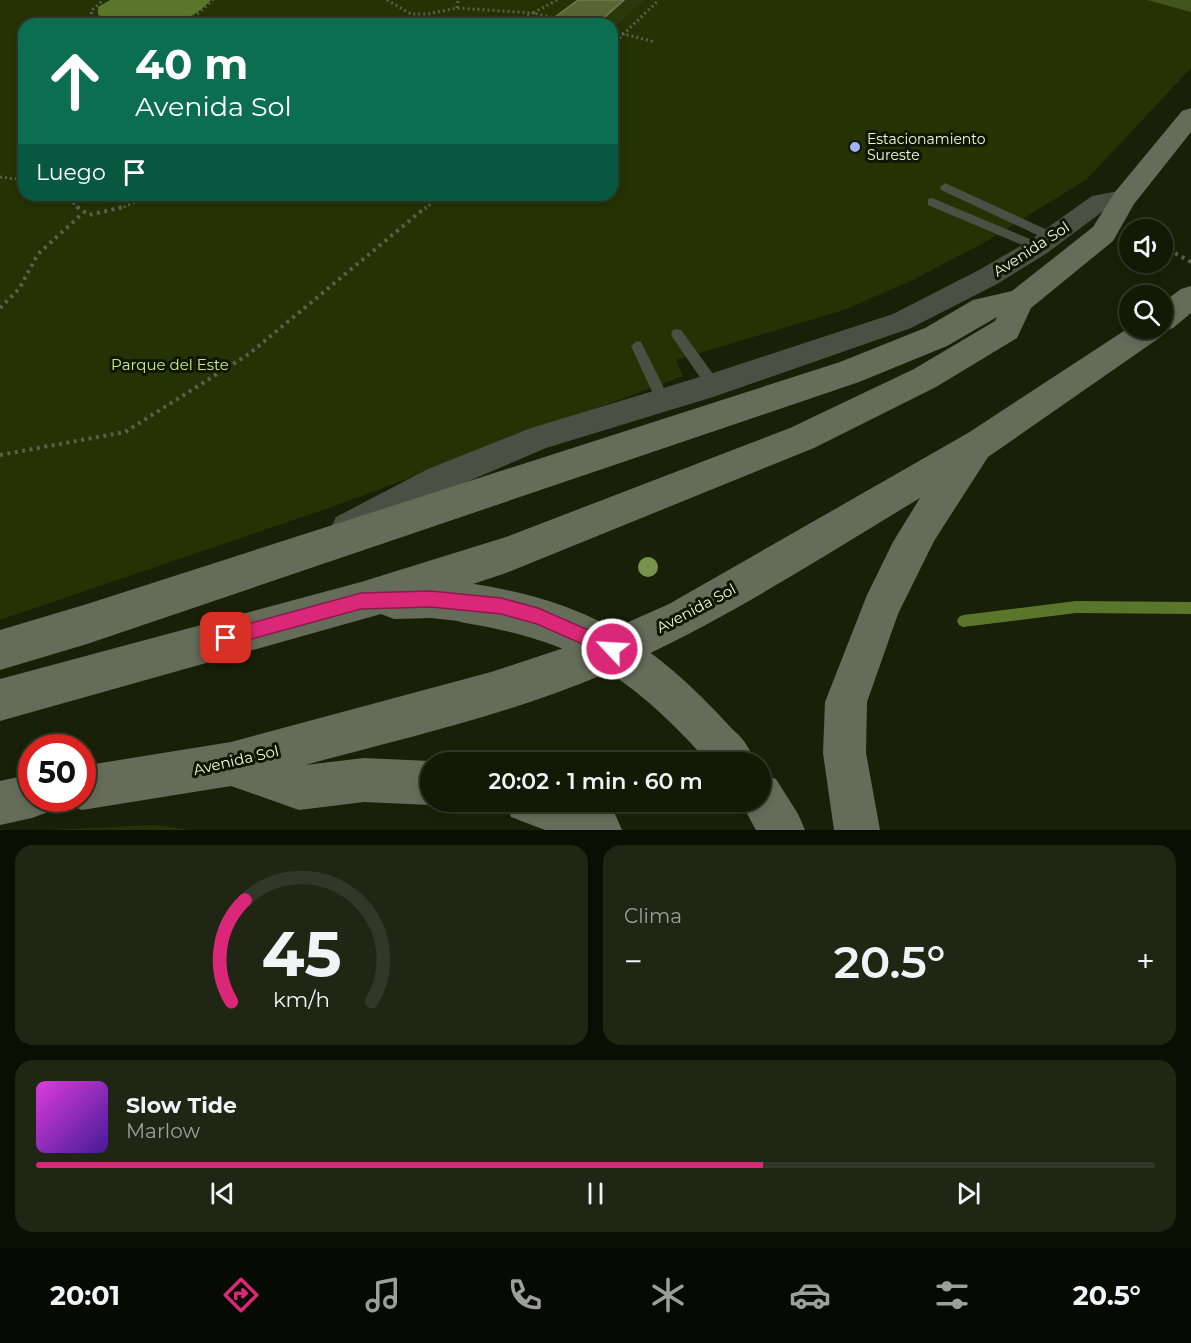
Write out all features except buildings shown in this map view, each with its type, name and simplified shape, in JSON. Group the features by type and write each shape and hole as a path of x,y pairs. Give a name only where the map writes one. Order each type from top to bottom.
{"main road":[{"name":"Avenida Sol","path":"0,700 361,601 506,555 802,438 925,378 1006,329 1020,301 1103,234 1124,198 1191,116"},
{"path":"1173,311 1191,297"},
{"name":"Avenida Sol","path":"0,650 87,624 848,373 936,336 984,308 1020,301"},
{"name":"Avenida Sol","path":"96,786 231,764 491,693 592,659 683,618 980,444 1135,339"},
{"path":"857,830 844,755 845,706 873,623 893,579 952,480 980,444"},
{"path":"361,601 431,599 501,606 538,616 612,649 645,670 684,705 725,752"},
{"path":"231,764 299,788 364,780 420,783"},
{"path":"0,803 18,799"},
{"path":"556,812 591,825 598,830"},
{"path":"771,812 782,830"}],"street":[{"name":"Avenida Sol","path":"302,552 439,479 541,436 713,384 902,321 988,277 1045,242 1101,202 1124,198"}],"lane":[{"path":"945,188 1045,242"},
{"path":"932,202 1045,242"},
{"path":"677,334 713,384"},
{"path":"637,346 662,398"}],"path":[{"path":"92,18 91,11 103,0"},
{"path":"193,18 213,0"},
{"path":"387,0 411,14 428,14 457,8 533,13 554,18"},
{"path":"457,8 458,0"},
{"path":"523,18 557,0"},
{"path":"618,39 659,0"},
{"path":"618,33 656,42"},
{"path":"0,177 18,179"},
{"path":"72,201 83,213 91,215 136,201"},
{"path":"0,454 37,450 125,432 249,354 434,201"},
{"path":"0,308 20,289 38,254 83,213"},
{"path":"1173,252 1191,262"}],"green space":[{"name":"Parque del Este","path":"0,0 1191,0 1191,68 1087,179 987,241 913,280 844,310 676,360 683,376 329,508 0,620"},
{"path":"155,825 191,830 48,830"}],"shaded area":[{"path":"110,0 211,0 186,18 109,17 98,15 98,7"}],"waterway":[{"path":"963,621 1076,607 1191,608"}],"place":[{"name":"Estacionamiento Sureste","path":"855,147"}],"route":[{"path":"226,638 361,601 431,599 501,606 538,616 612,649"}]}
